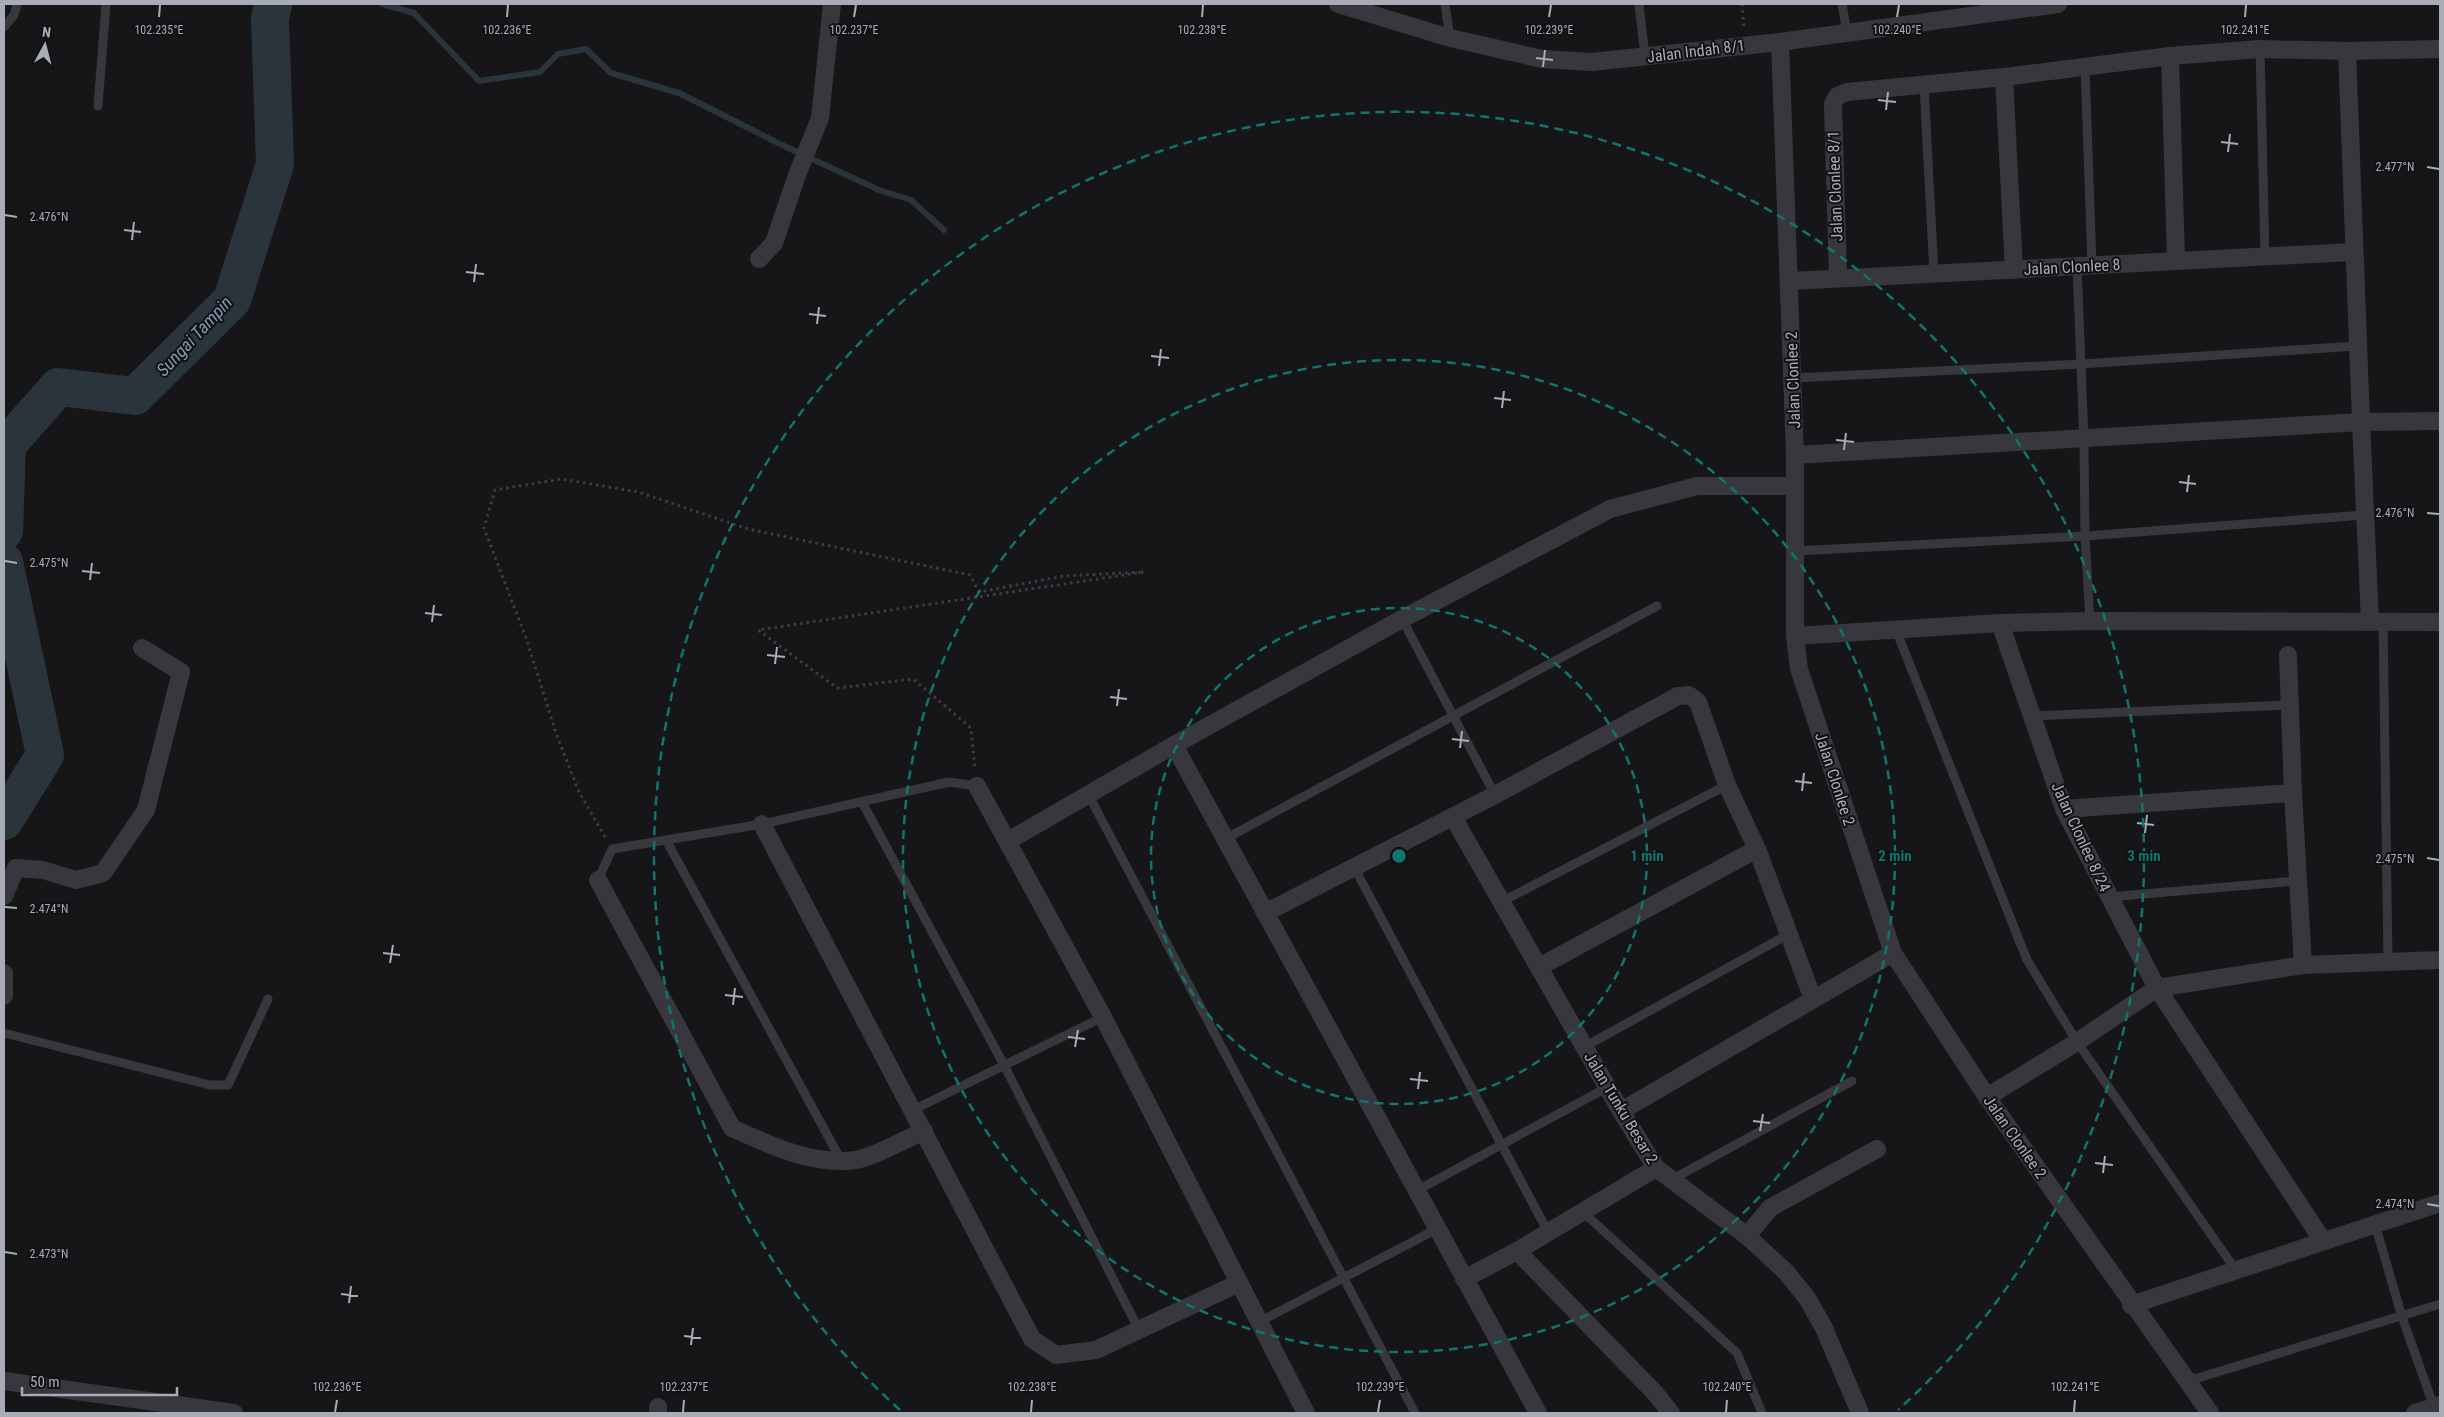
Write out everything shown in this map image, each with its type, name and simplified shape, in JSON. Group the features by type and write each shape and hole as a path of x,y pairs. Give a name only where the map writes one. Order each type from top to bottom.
{"street":[{"path":"759,259 774,243 797,175 820,118 832,4"},
{"name":"Jalan Indah 8/1","path":"1338,4 1450,38 1542,59 1592,62 1746,44 1780,42 2049,4"},
{"name":"Jalan Clonlee 2","path":"1780,42 1796,455 1796,636 1799,669 1893,953 1987,1097 2131,1305 2210,1413"},
{"path":"1924,85 2170,56 2260,49 2347,51 2440,49"},
{"path":"2347,51 2364,515 2376,621"},
{"path":"2170,56 2176,262"},
{"path":"2004,76 2014,270"},
{"name":"Jalan Clonlee 8/1","path":"1838,278 1833,104 1838,96 1847,92 1924,85"},
{"name":"Jalan Clonlee 8","path":"1790,281 2353,252"},
{"path":"1796,455 2084,440 2361,422 2440,421"},
{"path":"1008,841 1174,745 1402,619 1610,509 1697,486 1795,486"},
{"path":"1796,636 2000,624 2090,621 2440,622"},
{"name":"Jalan Clonlee 8/24","path":"2000,624 2064,809 2108,897 2157,988 2323,1242"},
{"path":"4,896 16,868 43,870 76,880 103,873 146,810 181,672 142,648"},
{"path":"2288,655 2293,792 2303,965"},
{"path":"1265,913 1495,795 1678,696 1689,695 1698,702 1728,785 1757,850 1790,934 1813,999"},
{"path":"1174,745 1538,1413"},
{"path":"977,786 1103,1017 1306,1413"},
{"path":"2064,809 2293,792"},
{"name":"Jalan Tunku Besar 2","path":"1453,817 1621,1111 1656,1168 1747,1236 1786,1272 1807,1298 1824,1328 1860,1413"},
{"path":"762,824 1032,1339 1056,1355 1096,1350 1239,1283"},
{"path":"1539,968 1757,850"},
{"path":"598,880 732,1128 770,1146 828,1161 858,1160 924,1132"},
{"path":"1621,1111 1893,953"},
{"path":"1987,1097 2076,1042 2157,988 2303,965 2440,960"},
{"path":"4,973 4,996"},
{"path":"1747,1236 1770,1208 1877,1149"},
{"path":"1464,1279 1516,1251 1656,1168"},
{"path":"2131,1305 2235,1269 2440,1203"},
{"path":"1516,1251 1655,1393 1671,1413"},
{"path":"4,1382 234,1413"},
{"path":"2415,1413 2437,1406"}],"lane":[{"path":"4,27 14,15 17,4"},
{"path":"98,106 106,4"},
{"path":"1445,4 1450,38"},
{"path":"1638,4 1646,57"},
{"path":"1842,4 1846,33"},
{"path":"2260,49 2265,258"},
{"path":"2085,66 2085,266 2081,364 2085,536 2090,621"},
{"path":"1924,85 1934,274"},
{"path":"1793,378 2081,364 2357,346"},
{"path":"1795,551 2085,536 2364,515"},
{"path":"1225,839 1657,606"},
{"path":"1402,619 1495,795"},
{"path":"2376,621 2388,962"},
{"path":"1896,630 2027,960 2076,1042 2235,1269"},
{"path":"2032,716 2289,705"},
{"path":"598,880 612,849 762,824 949,782 977,786"},
{"path":"1501,902 1728,785"},
{"path":"1088,794 1415,1413"},
{"path":"862,802 1004,1065 1139,1330"},
{"path":"666,840 842,1160"},
{"path":"1354,867 1548,1232"},
{"path":"2108,897 2298,881"},
{"path":"1584,1047 1790,934"},
{"path":"4,1033 210,1085 228,1086 268,999"},
{"path":"913,1110 1103,1017"},
{"path":"1671,1180 1852,1081"},
{"path":"1416,1190 1608,1087"},
{"path":"1583,1212 1737,1353 1762,1413"},
{"path":"2375,1224 2402,1317 2437,1406"},
{"path":"1259,1322 1437,1229"},
{"path":"2188,1381 2440,1304"}],"path":[{"path":"1742,4 1746,44"},
{"path":"612,849 576,784 556,733 526,638 484,528 495,490 561,479 638,492 748,529 970,575 979,592 1064,576 1144,572 758,630 837,688 913,679 971,728 977,786"}],"waterway":[{"name":"Sungai Tampin","path":"4,531 7,445 58,387 135,396 232,300 275,164 270,19 273,4"},
{"path":"382,4 414,13 479,81 540,72 558,54 586,49 611,73 679,93 784,146 879,190 911,200 944,230"},
{"name":"Sungai Tampin","path":"4,562 45,755 4,821"}]}
